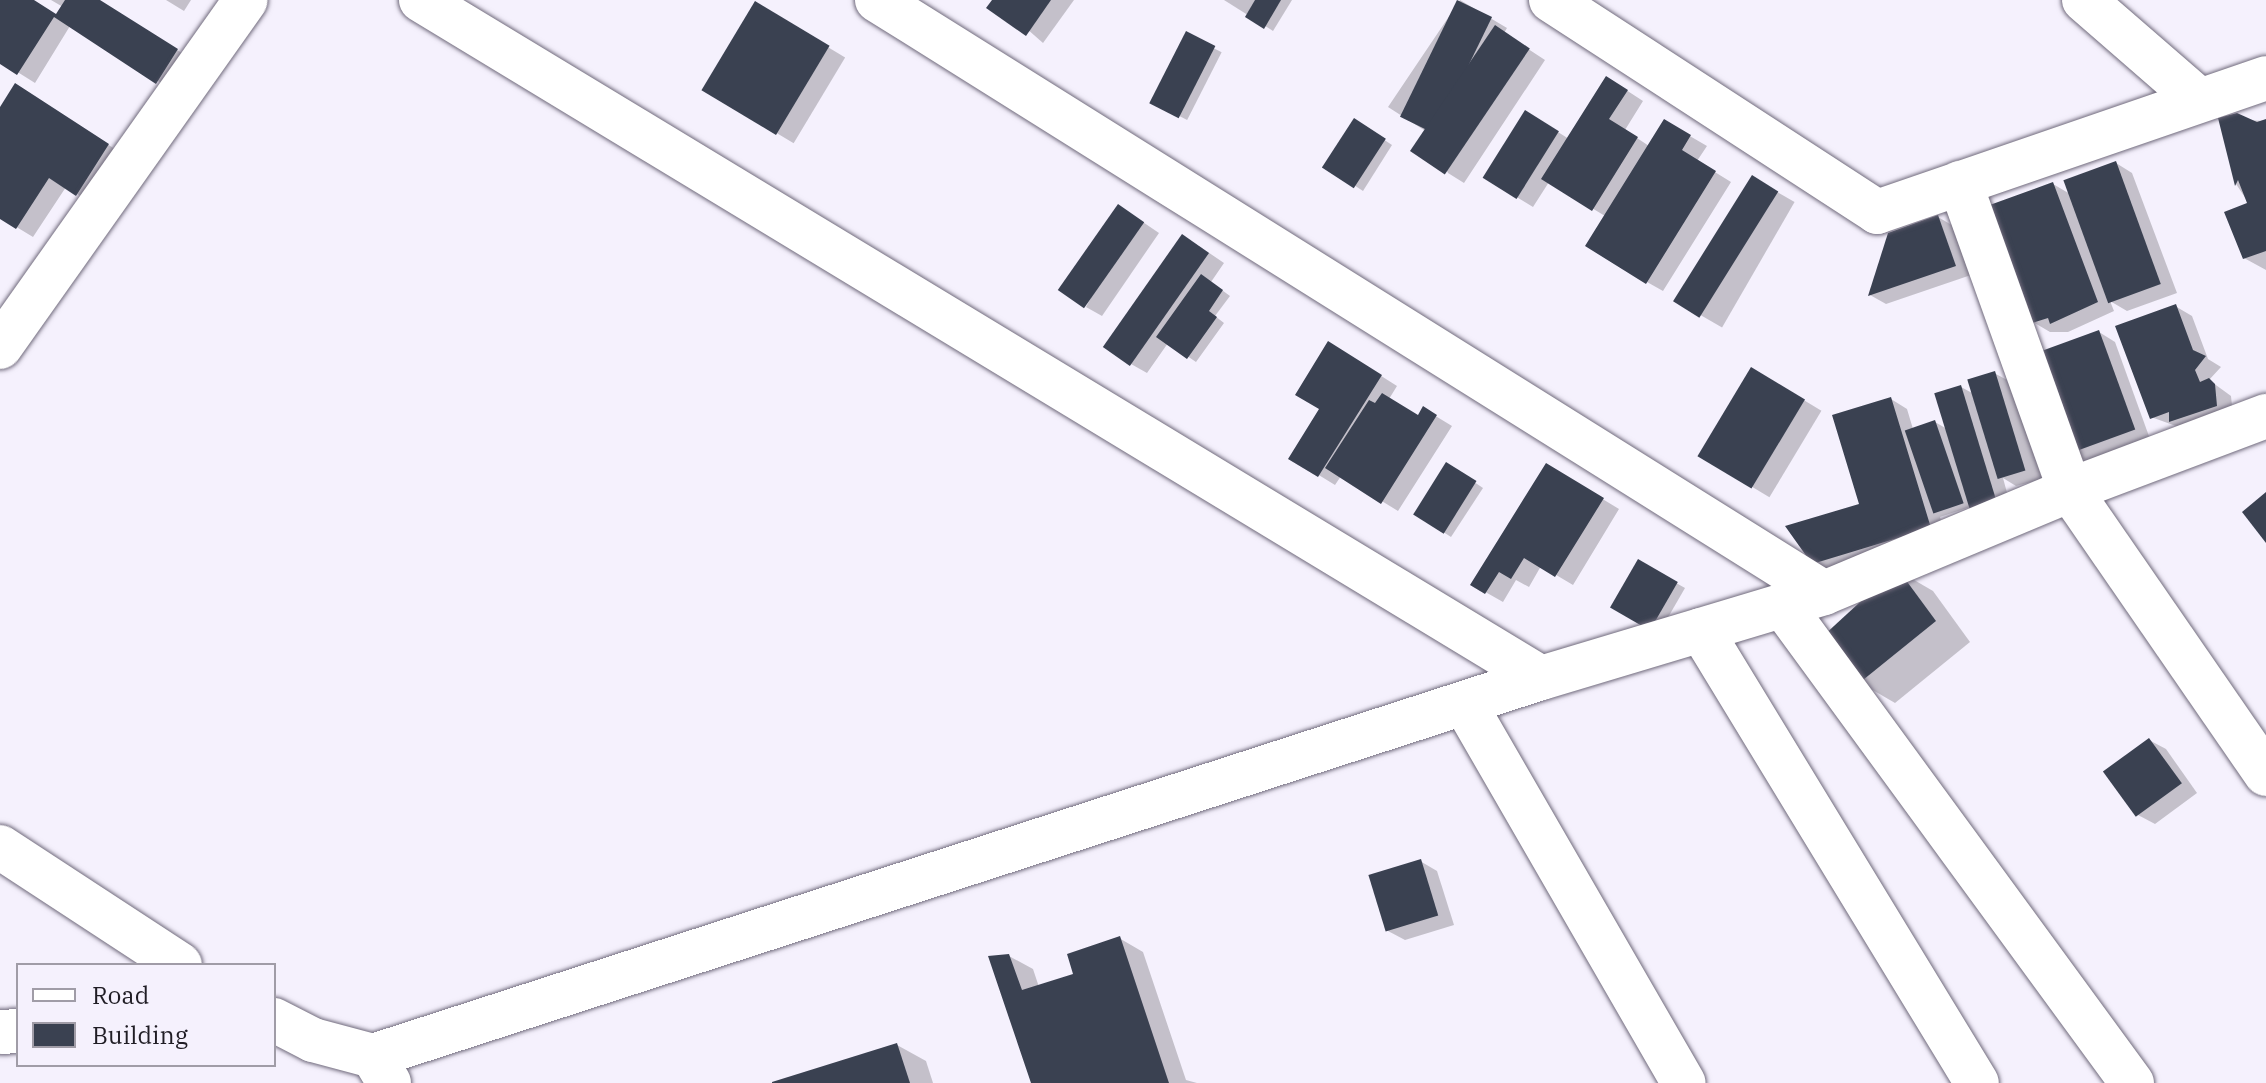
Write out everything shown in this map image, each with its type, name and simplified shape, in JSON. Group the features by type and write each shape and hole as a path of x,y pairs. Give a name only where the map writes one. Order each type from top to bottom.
{"street":[{"path":"0,347 246,0"},
{"path":"421,0 1541,678"},
{"path":"1551,0 1877,212 2266,78"},
{"path":"2084,0 2199,100"},
{"path":"885,2 1824,593"},
{"path":"1960,183 2070,490 2266,774"},
{"path":"276,1021 381,1070 1466,706 1541,678 1824,593 2070,490 2266,416"},
{"path":"1783,606 2132,1083"},
{"path":"1701,630 1977,1083"},
{"path":"1466,706 1684,1083"},
{"path":"0,847 177,963"}],"building":[{"path":"0,0 34,0 56,14 65,0 100,0 178,49 156,84 54,17 17,75 0,64"},
{"path":"992,0 1051,0 1026,36 986,8"},
{"path":"1255,0 1281,0 1264,29 1245,17"},
{"path":"1457,0 1492,17 1435,134 1400,117"},
{"path":"755,1 830,46 776,135 701,90"},
{"path":"1495,25 1530,48 1445,174 1410,151"},
{"path":"1186,31 1215,46 1179,118 1149,103"},
{"path":"1606,76 1628,90 1609,119 1638,137 1592,211 1541,179"},
{"path":"15,83 109,144 76,196 49,178 16,229 0,219 0,107"},
{"path":"1525,110 1559,131 1517,199 1483,178"},
{"path":"2237,113 2257,122 2266,119 2266,251 2243,259 2224,212 2247,203 2238,180 2235,186 2218,118"},
{"path":"1354,118 1386,139 1354,188 1322,167"},
{"path":"1664,119 1691,135 1682,150 1716,171 1646,284 1585,246"},
{"path":"2116,161 2161,284 2108,303 2063,180"},
{"path":"1752,175 1778,191 1699,318 1673,301"},
{"path":"2053,182 2098,302 2050,324 2048,318 2032,323 1987,206"},
{"path":"1118,204 1144,222 1084,308 1058,290"},
{"path":"1938,215 1956,266 1868,296 1888,233"},
{"path":"1182,234 1209,253 1130,366 1103,347"},
{"path":"1201,274 1223,290 1209,311 1217,317 1187,359 1156,337"},
{"path":"2176,304 2193,350 2206,356 2195,370 2200,382 2209,378 2215,384 2217,406 2169,422 2169,412 2150,419 2115,326"},
{"path":"2099,330 2135,430 2069,454 2033,354"},
{"path":"1328,341 1382,375 1318,477 1288,459 1319,409 1295,395"},
{"path":"1751,367 1805,399 1751,489 1697,456"},
{"path":"1995,371 2025,470 1998,479 1967,379"},
{"path":"1961,385 1997,502 1970,510 1934,393"},
{"path":"1382,393 1418,415 1423,406 1437,415 1381,504 1325,468 1369,400 1375,403"},
{"path":"1891,397 1931,528 1812,564 1785,526 1859,504 1832,415"},
{"path":"1935,420 1964,503 1933,514 1905,430"},
{"path":"1446,462 1477,481 1444,534 1413,515"},
{"path":"1546,463 1604,498 1555,577 1524,558 1511,579 1499,572 1485,594 1470,585"},
{"path":"2266,492 2266,543 2242,512"},
{"path":"1638,559 1678,582 1650,630 1610,607"},
{"path":"1897,568 1936,621 1858,684 1822,637"},
{"path":"2149,738 2182,783 2136,817 2103,772"},
{"path":"1421,859 1438,915 1386,932 1368,875"},
{"path":"1120,936 1169,1083 1031,1083 988,956 1009,954 1022,990 1073,974 1067,954"},
{"path":"897,1043 910,1083 772,1083 772,1082"}]}
